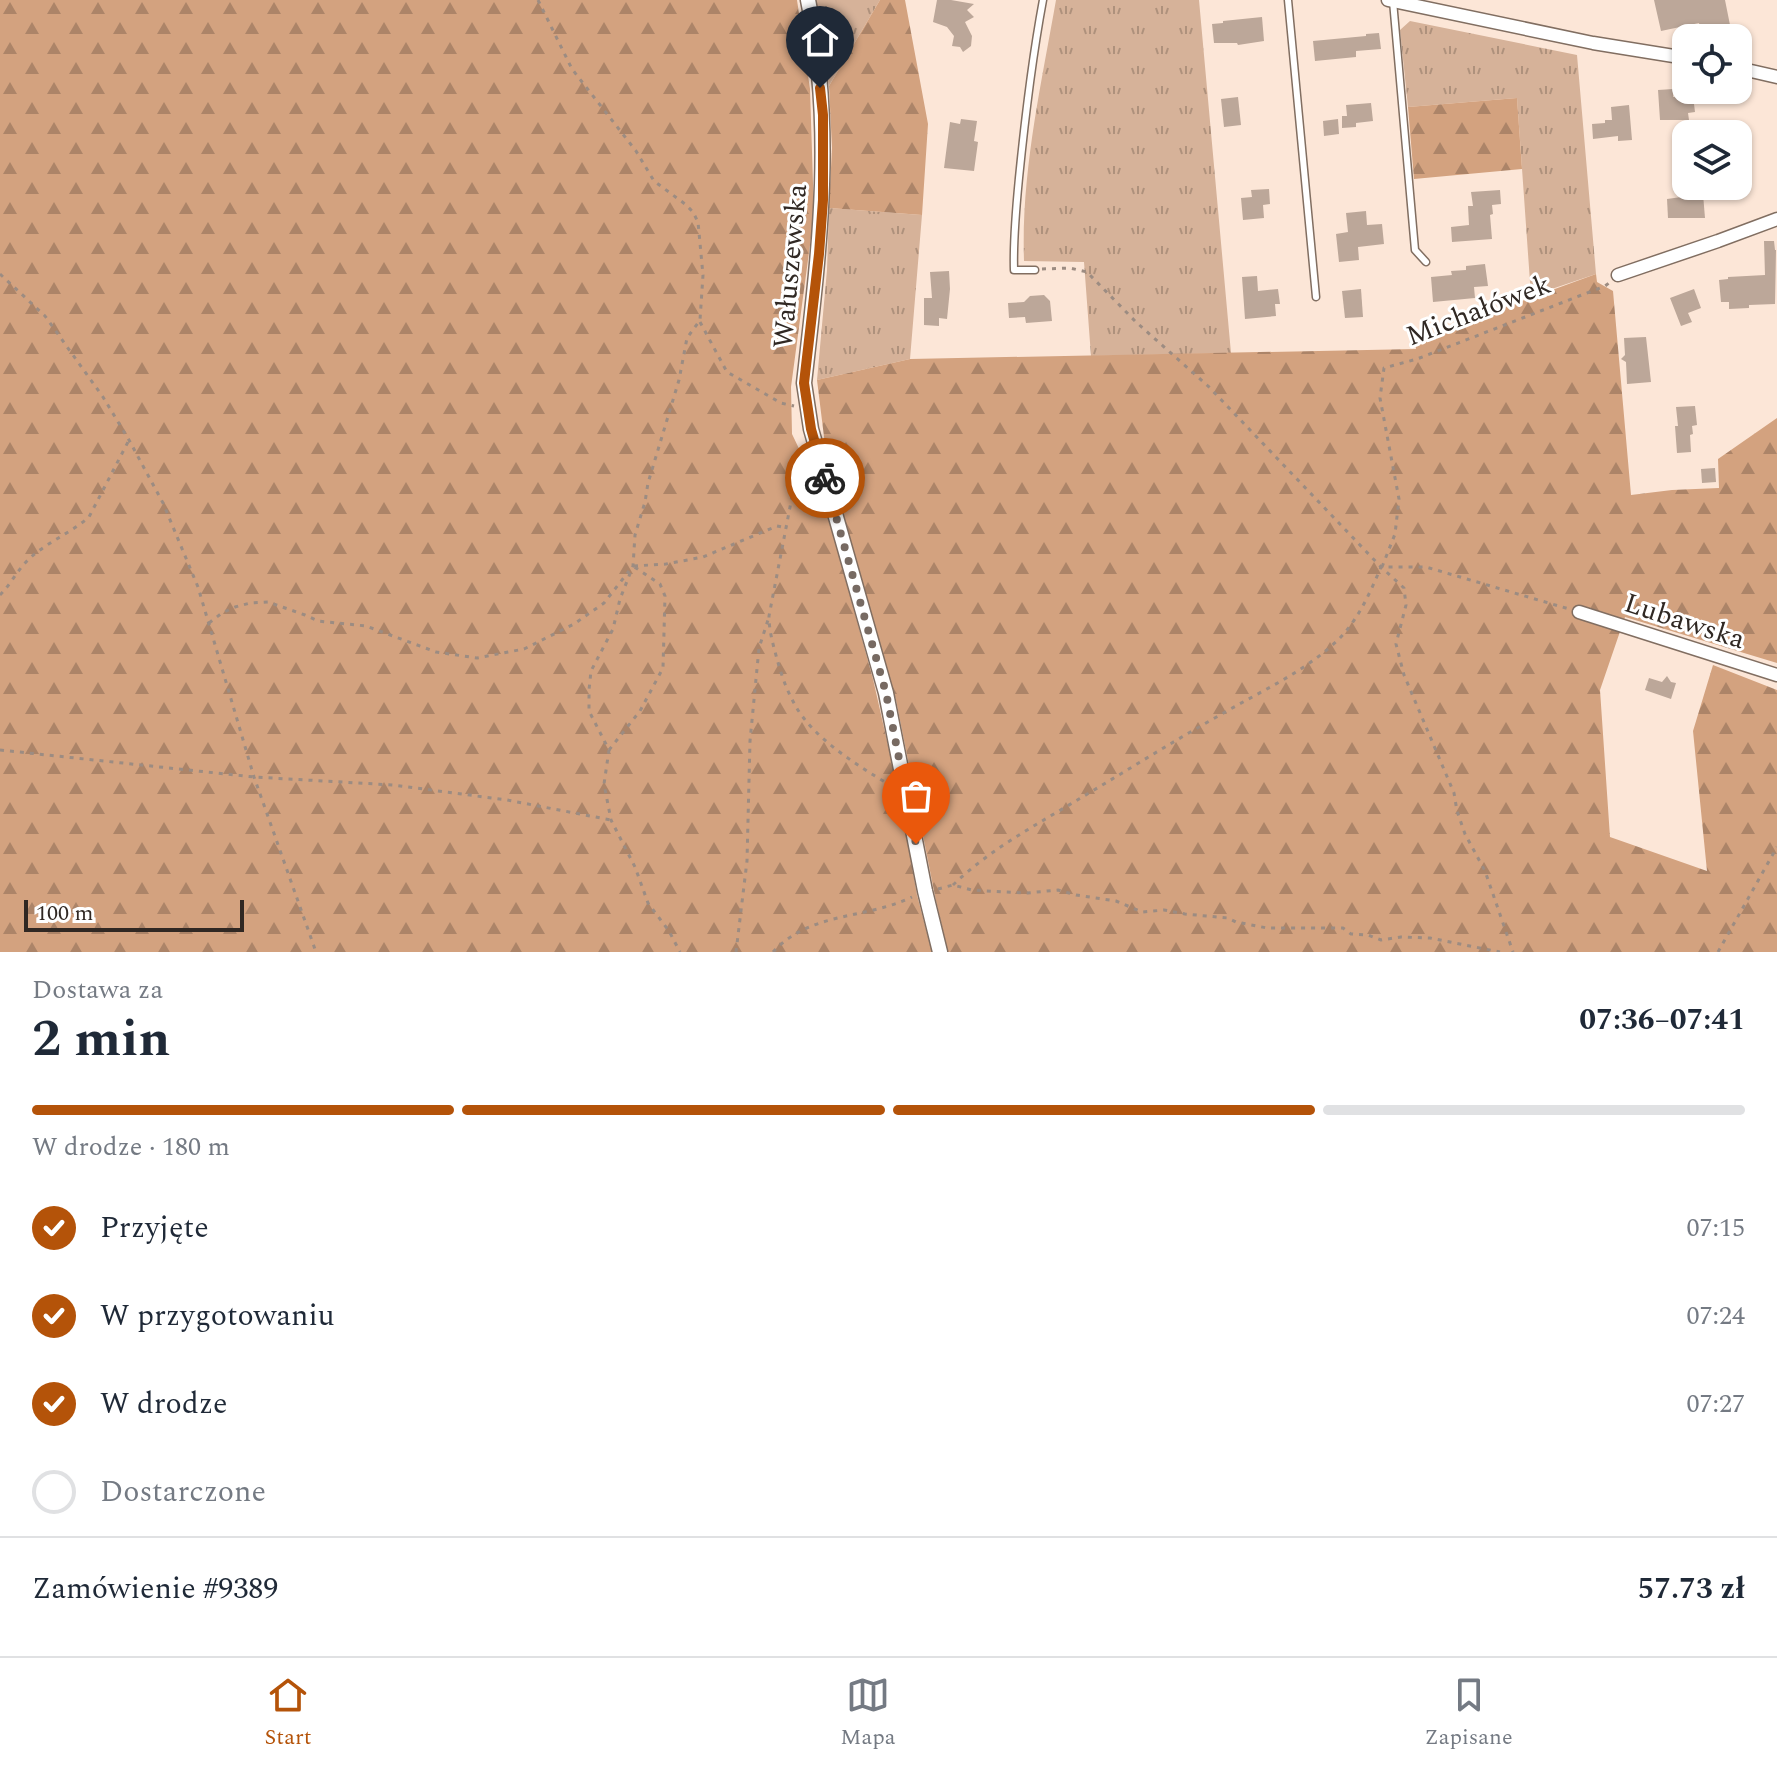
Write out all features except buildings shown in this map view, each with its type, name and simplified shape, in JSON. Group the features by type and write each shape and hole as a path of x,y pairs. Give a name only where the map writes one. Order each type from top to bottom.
{"street":[{"name":"Wałuszewska","path":"808,0 815,35 823,115 823,200 805,398 819,459 886,693 940,952"},
{"path":"1390,0 1593,43 1672,56"},
{"path":"1752,71 1777,77"},
{"path":"1618,275 1777,219"},
{"name":"Lubawska","path":"1579,612 1777,675"}],"lane":[{"path":"1035,270 1014,270 1013,243 1023,138 1043,0"},
{"path":"1288,0 1316,297"},
{"path":"1390,0 1415,250 1426,262"}],"path":[{"path":"538,0 572,69 636,151 654,181 693,212 698,222 703,275 700,320 727,372 781,403 801,408"},
{"path":"1035,270 1070,268 1087,272 1136,322 1208,386 1404,588 1406,605 1396,644 1404,675 1454,793 1465,834 1485,871 1513,952"},
{"path":"0,274 45,316 103,397 163,503 198,587 254,777 316,952"},
{"name":"Michałówek","path":"1381,567 1395,534 1399,499 1380,398 1384,368 1417,359 1605,286 1618,275"},
{"path":"609,750 589,711 591,671 613,629 620,599 633,566 635,535 679,380 687,338 700,320"},
{"path":"0,595 29,559 89,517 129,440"},
{"path":"736,952 747,861 750,741 759,648 769,616 796,476"},
{"path":"209,623 235,607 268,602 318,621 366,626 436,652 477,658 524,649 574,624 604,603 633,566 703,557 777,526 787,528"},
{"path":"633,566 660,584 665,596 663,668 640,711 609,750 604,784 611,820 635,867 648,903 680,952"},
{"path":"1381,567 1426,567 1579,612"},
{"path":"953,885 1001,847 1036,825 1220,715 1297,673 1339,638 1365,604 1381,567"},
{"path":"769,616 780,671 802,715 830,744 907,796"},
{"path":"0,750 254,777 393,785 507,800 611,820"},
{"path":"1718,952 1777,847"},
{"path":"773,952 799,931 819,922 894,906 925,891 953,885 972,890 1005,892 1058,890 1116,901 1142,912 1164,910 1228,918 1267,928 1343,928 1351,934 1381,940 1430,938 1500,952"}],"green space":[{"path":"0,0 797,0 810,89 814,215 791,387 792,434 824,501 873,679 899,794 917,895 932,952 0,952"},
{"path":"816,0 880,0 829,86"},
{"path":"880,0 905,0 928,124 922,215 829,208 832,148 829,86"},
{"path":"1056,0 1199,0 1231,353 1091,356 1084,262 1024,261 1029,162"},
{"path":"1410,21 1577,55 1596,274 1531,296 1517,98 1408,107 1400,30"},
{"path":"1517,98 1522,169 1414,179 1408,107"},
{"path":"829,208 922,215 910,359 817,380 827,270"},
{"path":"1596,274 1597,282 1613,291 1631,495 1719,488 1718,459 1777,418 1777,663 1625,617 1600,690 1610,837 1707,871 1693,731 1713,665 1777,690 1777,952 948,952 896,700 827,461 817,380 910,359 1416,349 1415,340"}],"way so far":[{"path":"825,478 886,693 916,844"}],"route":[{"path":"820,88 823,200 804,383 811,429 825,478"}]}
